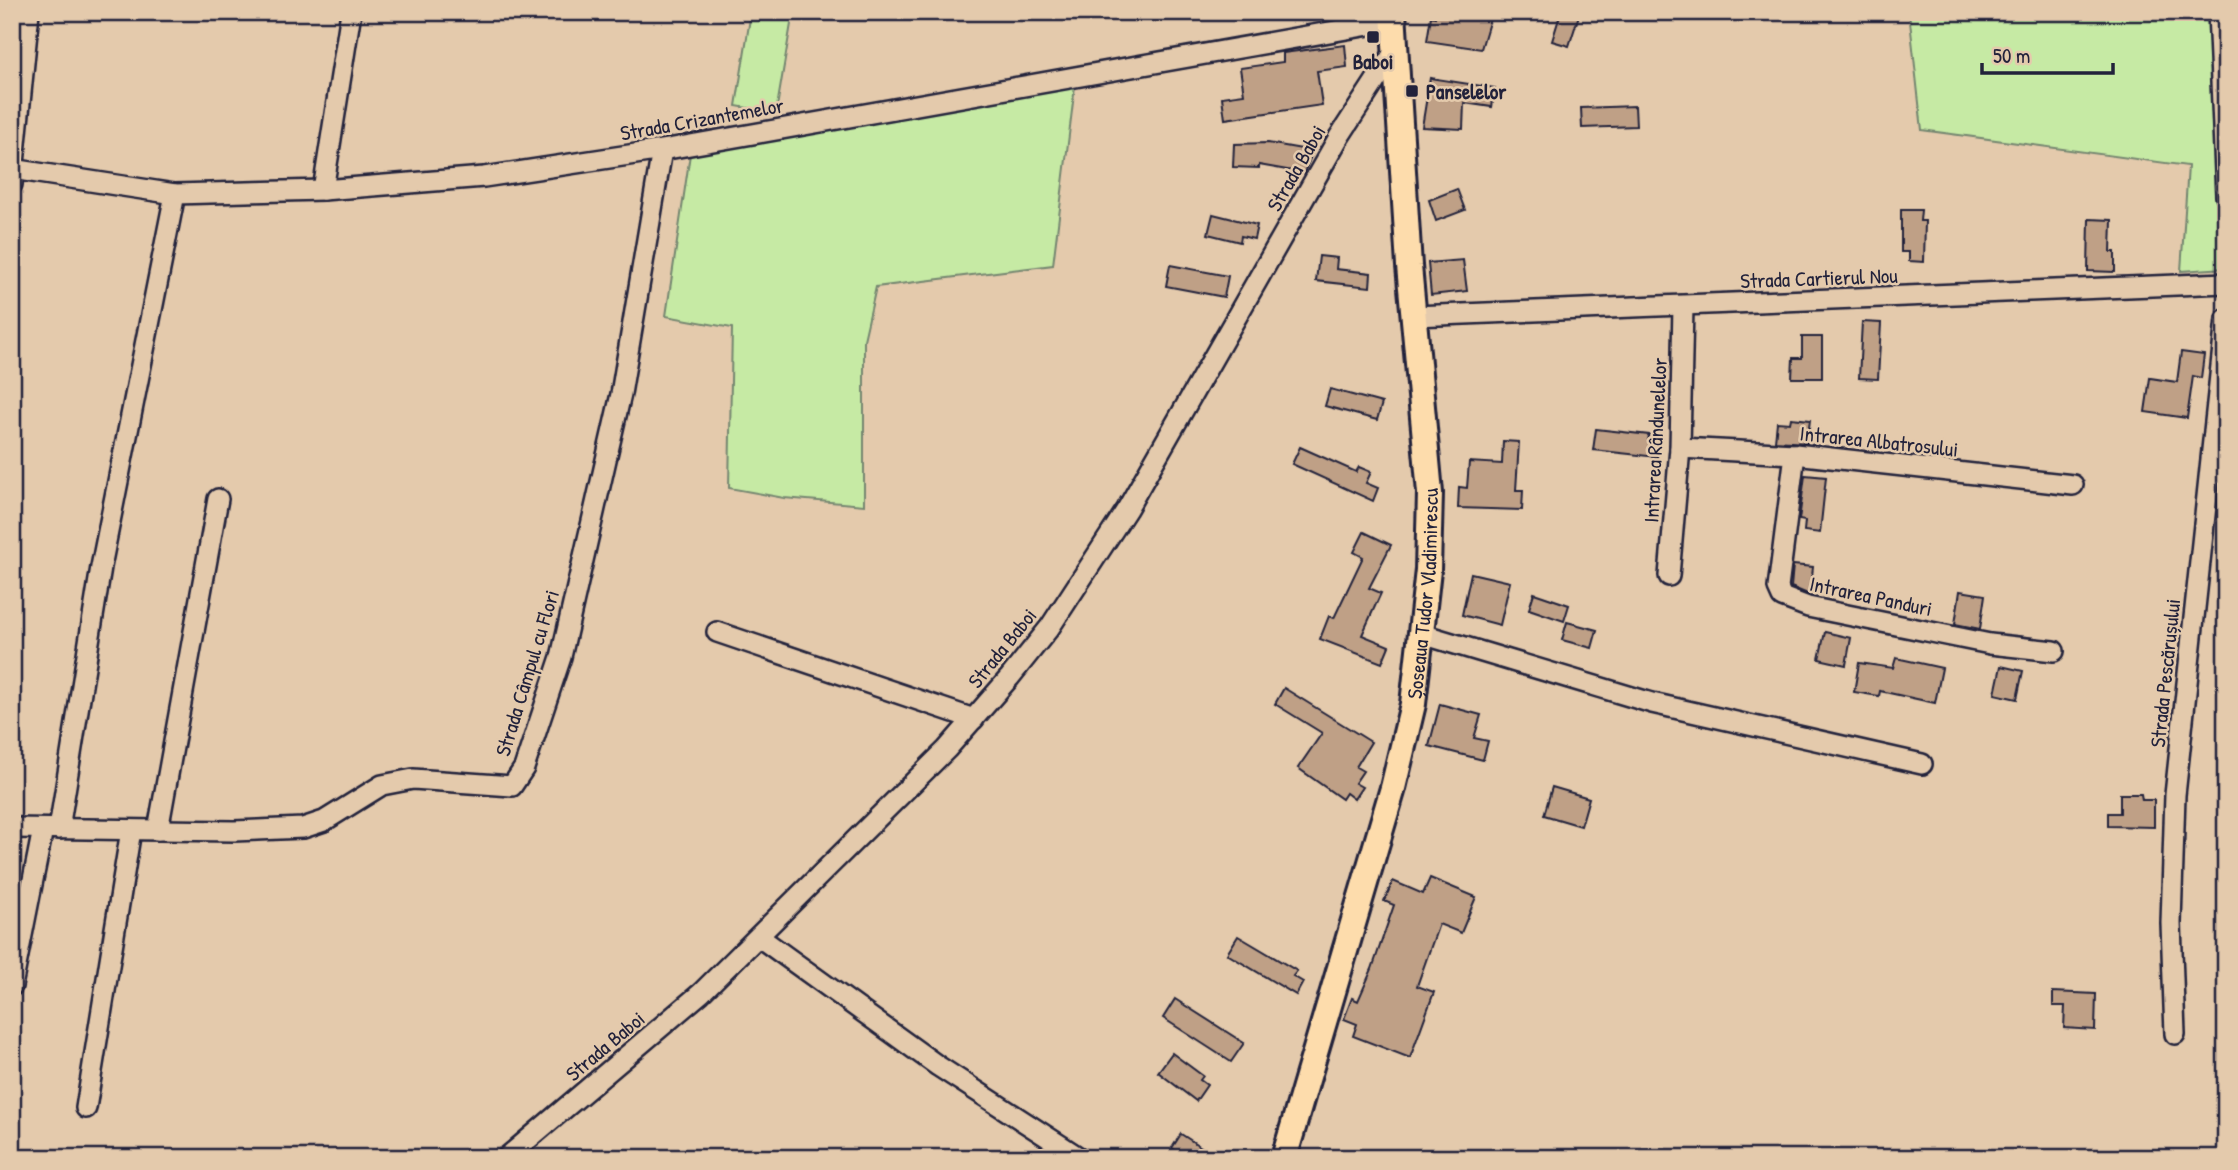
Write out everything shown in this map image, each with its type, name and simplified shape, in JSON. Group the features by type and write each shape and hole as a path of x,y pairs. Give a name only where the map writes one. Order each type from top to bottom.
{"main road":[{"name":"Șoseaua Tudor Vladimirescu","path":"1283,1158 1393,788 1413,704 1422,634 1430,547 1430,493 1393,54 1393,17"}],"street":[{"path":"13,174 29,12"},
{"path":"323,190 351,12"},
{"path":"2218,12 2226,196"},
{"name":"Strada Crizantemelor","path":"13,174 175,194 323,190 484,177 662,150 1393,17"},
{"name":"Strada Baboi","path":"506,1158 665,1025 759,937 974,719 1049,627 1092,566 1339,137 1393,54"},
{"name":"Strada Câmpul cu Flori","path":"12,828 234,831 303,828 324,821 382,785 413,779 512,786 524,768 561,657 621,394 662,150"},
{"path":"12,986 51,829 175,194"},
{"name":"Strada Cartierul Nou","path":"1414,316 2226,284"},
{"name":"Intrarea Rândunelelor","path":"1669,576 1680,448 1683,306"},
{"name":"Strada Pescărușului","path":"2175,1034 2171,923 2175,794 2226,318"},
{"name":"Intrarea Albatrosului","path":"1680,448 1795,454 2073,485"},
{"name":"Intrarea Panduri","path":"1795,454 1778,588 1782,597 1808,607 1990,644 2054,651"},
{"path":"158,830 218,499"},
{"path":"717,632 974,719"},
{"path":"1422,634 1652,703 1922,764"},
{"path":"86,1108 131,830"},
{"path":"759,937 938,1066 1080,1158"}],"green space":[{"path":"751,12 793,12 776,113 736,106"},
{"path":"1909,12 2226,12 2226,268 2181,271 2188,166 1922,130"},
{"path":"1075,86 1053,265 876,287 864,340 864,505 784,498 729,488 732,328 666,316 690,154"}],"building":[{"path":"1436,12 1492,12 1481,49 1427,41 1431,16 1435,17"},
{"path":"1561,12 1580,12 1569,46 1552,41"},
{"path":"1345,45 1347,67 1317,71 1322,105 1225,119 1222,97 1244,94 1240,68 1283,62 1283,53"},
{"path":"1430,78 1495,88 1492,107 1464,103 1463,129 1422,127"},
{"path":"1635,106 1636,126 1582,128 1581,108"},
{"path":"1268,143 1313,151 1304,173 1259,165 1259,168 1233,167 1234,144"},
{"path":"1457,189 1465,210 1436,221 1429,200"},
{"path":"1901,210 1921,210 1920,221 1925,221 1924,262 1909,261 1909,252 1901,252"},
{"path":"1213,214 1257,225 1254,239 1241,236 1240,242 1208,234"},
{"path":"2089,219 2112,220 2111,252 2115,252 2115,272 2088,271"},
{"path":"1319,256 1337,258 1336,269 1371,273 1370,287 1316,281"},
{"path":"1463,260 1467,291 1431,295 1428,263"},
{"path":"1170,265 1228,276 1224,297 1166,286"},
{"path":"1862,322 1881,323 1878,379 1859,378"},
{"path":"1802,337 1822,337 1822,378 1792,378 1793,358 1802,358"},
{"path":"2181,352 2204,355 2201,378 2193,376 2187,418 2145,412 2150,378 2177,382"},
{"path":"1330,389 1382,403 1377,420 1325,406"},
{"path":"1791,418 1810,420 1807,443 1775,441 1777,422 1790,423"},
{"path":"1596,429 1649,435 1648,442 1658,444 1657,457 1593,450"},
{"path":"1503,441 1519,442 1516,490 1523,490 1522,510 1458,508 1459,487 1467,488 1469,462 1502,464"},
{"path":"1300,447 1356,472 1359,467 1371,472 1366,483 1378,488 1373,501 1292,464"},
{"path":"1805,475 1826,477 1820,533 1804,531 1805,521 1799,520"},
{"path":"1364,532 1391,545 1369,588 1381,593 1362,635 1389,646 1382,663 1320,639 1329,616 1334,618 1363,557 1354,552"},
{"path":"1793,565 1813,567 1810,595 1791,587"},
{"path":"1471,573 1510,582 1500,625 1462,615"},
{"path":"1960,591 1985,595 1980,629 1955,624"},
{"path":"1534,593 1569,605 1564,621 1529,609"},
{"path":"1567,622 1597,630 1592,648 1562,640"},
{"path":"1825,632 1851,638 1846,665 1819,659"},
{"path":"1896,658 1942,668 1935,703 1880,691 1879,696 1854,692 1859,663 1893,668"},
{"path":"2001,666 2023,671 2017,699 1995,694"},
{"path":"1284,688 1371,742 1356,767 1363,771 1355,783 1362,787 1354,799 1346,793 1342,799 1298,768 1322,733 1275,704"},
{"path":"1440,704 1481,715 1474,738 1488,741 1483,760 1429,746"},
{"path":"1552,787 1589,798 1581,826 1544,815"},
{"path":"2120,794 2141,794 2142,800 2154,800 2154,827 2108,826 2108,813 2120,813"},
{"path":"1430,878 1476,897 1461,933 1439,924 1417,986 1434,992 1410,1058 1353,1036 1357,1024 1344,1019 1352,998 1358,1001 1372,969 1394,905 1384,901 1393,881 1423,894"},
{"path":"1238,936 1297,971 1293,976 1303,982 1296,995 1227,954"},
{"path":"2053,992 2096,994 2095,1030 2064,1028 2065,1006 2053,1006"},
{"path":"1175,999 1244,1043 1231,1062 1163,1018"},
{"path":"1172,1053 1203,1076 1200,1080 1207,1085 1196,1101 1158,1072"},
{"path":"1181,1134 1218,1158 1187,1158 1172,1148"}],"place":[{"name":"Baboi","path":"1373,37"},
{"name":"Panselelor","path":"1412,91"}]}
